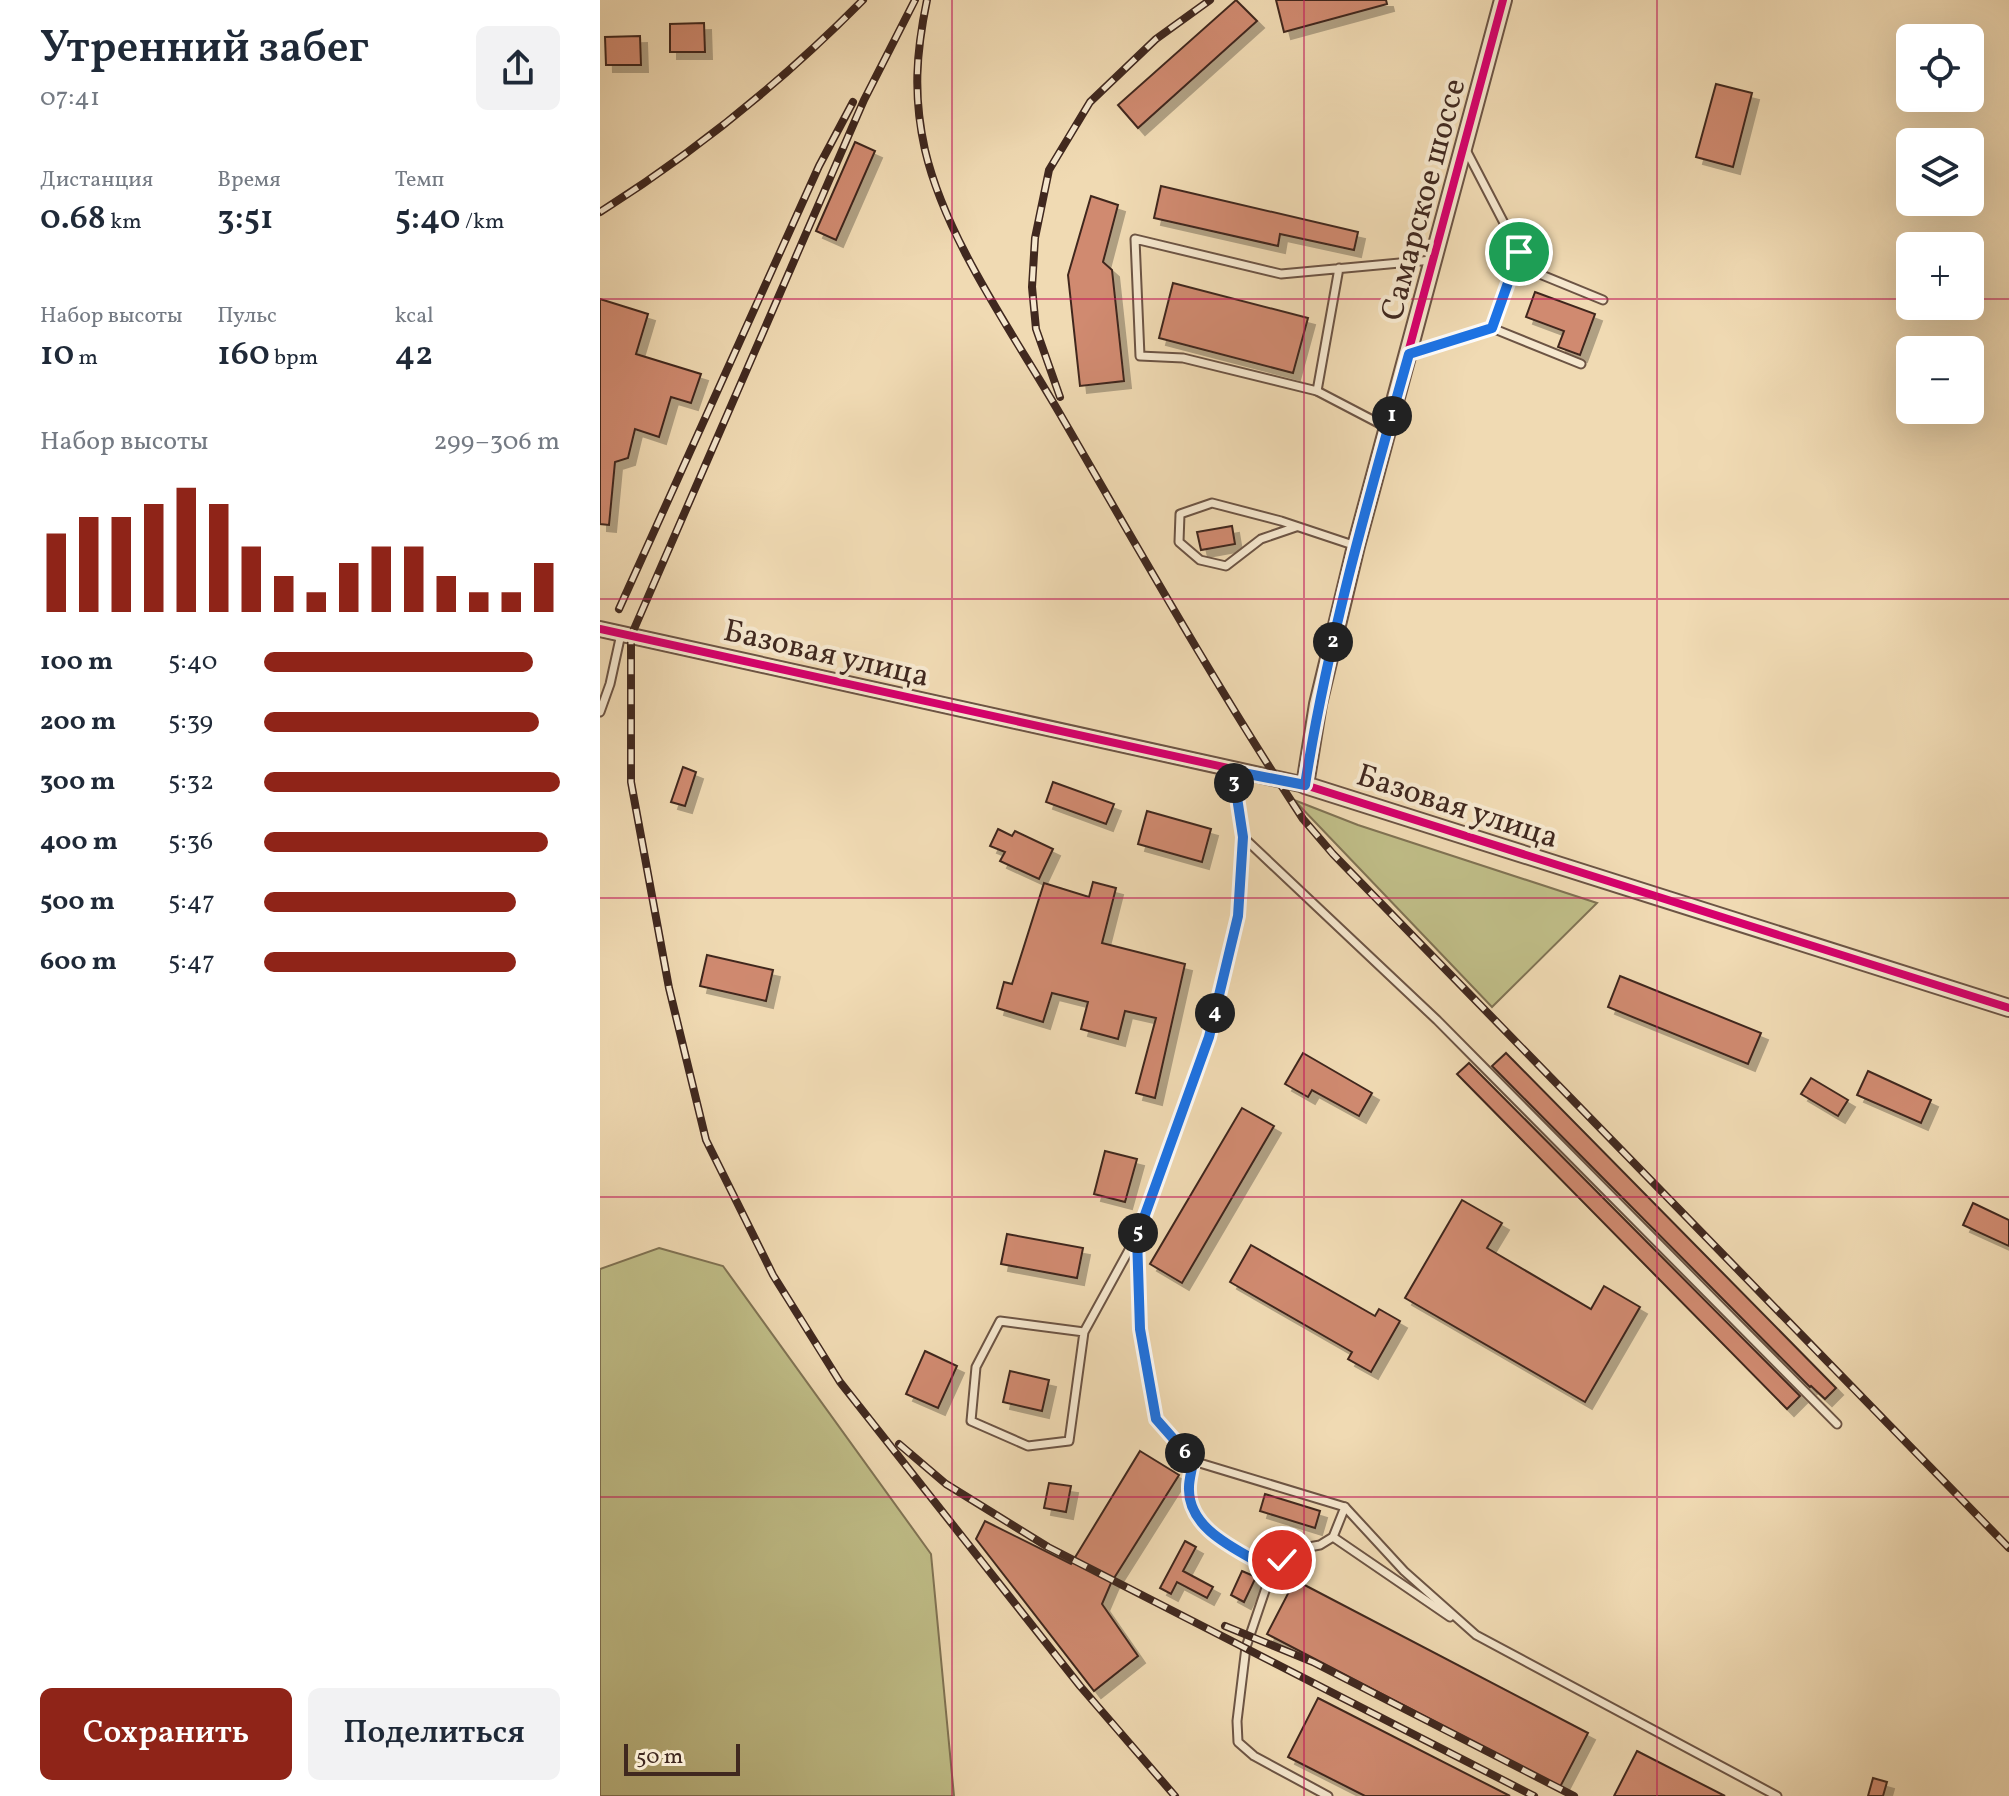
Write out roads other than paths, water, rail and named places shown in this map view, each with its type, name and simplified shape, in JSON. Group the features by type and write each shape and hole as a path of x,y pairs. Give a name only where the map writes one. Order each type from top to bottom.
{"street":[{"name":"Самарское шоссе","path":"1305,785 1318,704 1356,546 1503,0"},
{"name":"Базовая улица","path":"600,629 1305,785 2009,1008"}],"lane":[{"path":"1465,147 1519,252 1492,328"},
{"path":"1388,429 1317,391 1183,358 1140,356 1135,239 1281,274 1434,260"},
{"path":"1515,264 1603,300"},
{"path":"1317,391 1339,268"},
{"path":"1409,354 1492,328 1581,364"},
{"path":"1296,527 1261,539 1226,566 1200,560 1179,542 1180,514 1212,503 1296,527 1356,546"},
{"path":"600,712 621,634"},
{"path":"1084,1332 1000,1321 976,1367 971,1421 1028,1446 1069,1441 1084,1332 1137,1237 1209,1037 1238,916 1243,837 1233,771"},
{"path":"1243,837 1437,1020 1837,1424"},
{"path":"1137,1237 1140,1329 1156,1419 1193,1461 1345,1507 1404,1571 1476,1635"},
{"path":"1193,1461 1189,1490 1198,1518 1207,1530 1272,1570"},
{"path":"1328,1796 1254,1756 1238,1742 1237,1721 1246,1647 1272,1570 1292,1550 1320,1545 1333,1537 1345,1507"},
{"path":"1333,1537 1476,1635 1777,1796"}],"railway":[{"path":"600,212 738,114 863,0"},
{"path":"915,0 864,100 631,636 631,782 669,988 706,1140 773,1275 840,1382 1080,1686 1175,1796"},
{"path":"927,0 920,38 917,93 925,150 948,218 983,285 1179,618 1303,819 1333,854 2009,1548"},
{"path":"1060,397 1036,329 1032,287 1035,238 1049,170 1090,102 1156,39 1210,0"},
{"path":"619,609 819,166 853,102"},
{"path":"899,1444 946,1484 1048,1547 1534,1796"},
{"path":"1225,1626 1313,1662 1574,1796"}]}
